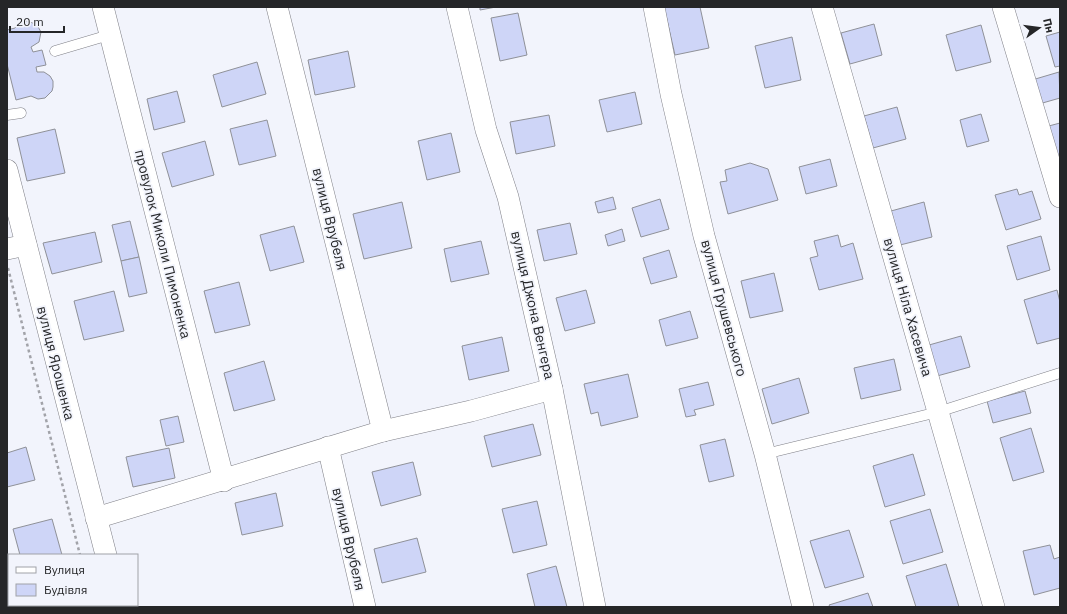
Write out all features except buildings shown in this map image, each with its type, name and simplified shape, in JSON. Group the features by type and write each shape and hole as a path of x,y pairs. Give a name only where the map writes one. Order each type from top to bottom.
{"street":[{"name":"провулок Миколи Пимоненка","path":"103,7 224,481"},
{"name":"вулиця Врубеля","path":"277,7 383,431"},
{"name":"вулиця Джона Венгера","path":"457,7 486,130 508,197 552,389 595,607"},
{"name":"вулиця Грушевського","path":"654,7 671,94 704,236 765,454 803,607"},
{"name":"вулиця Ніла Хасевича","path":"822,7 994,607"},
{"path":"1003,7 1060,197"},
{"name":"вулиця Ярошенка","path":"7,170 17,247 106,554"},
{"path":"96,518 224,481 328,447 383,431 471,412 552,389"},
{"name":"вулиця Врубеля","path":"328,447 365,607"}],"lane":[{"path":"55,51 109,35"},
{"path":"7,115 21,113"},
{"path":"765,454 938,412 1060,372"}],"path":[{"path":"7,263 80,554"}]}
